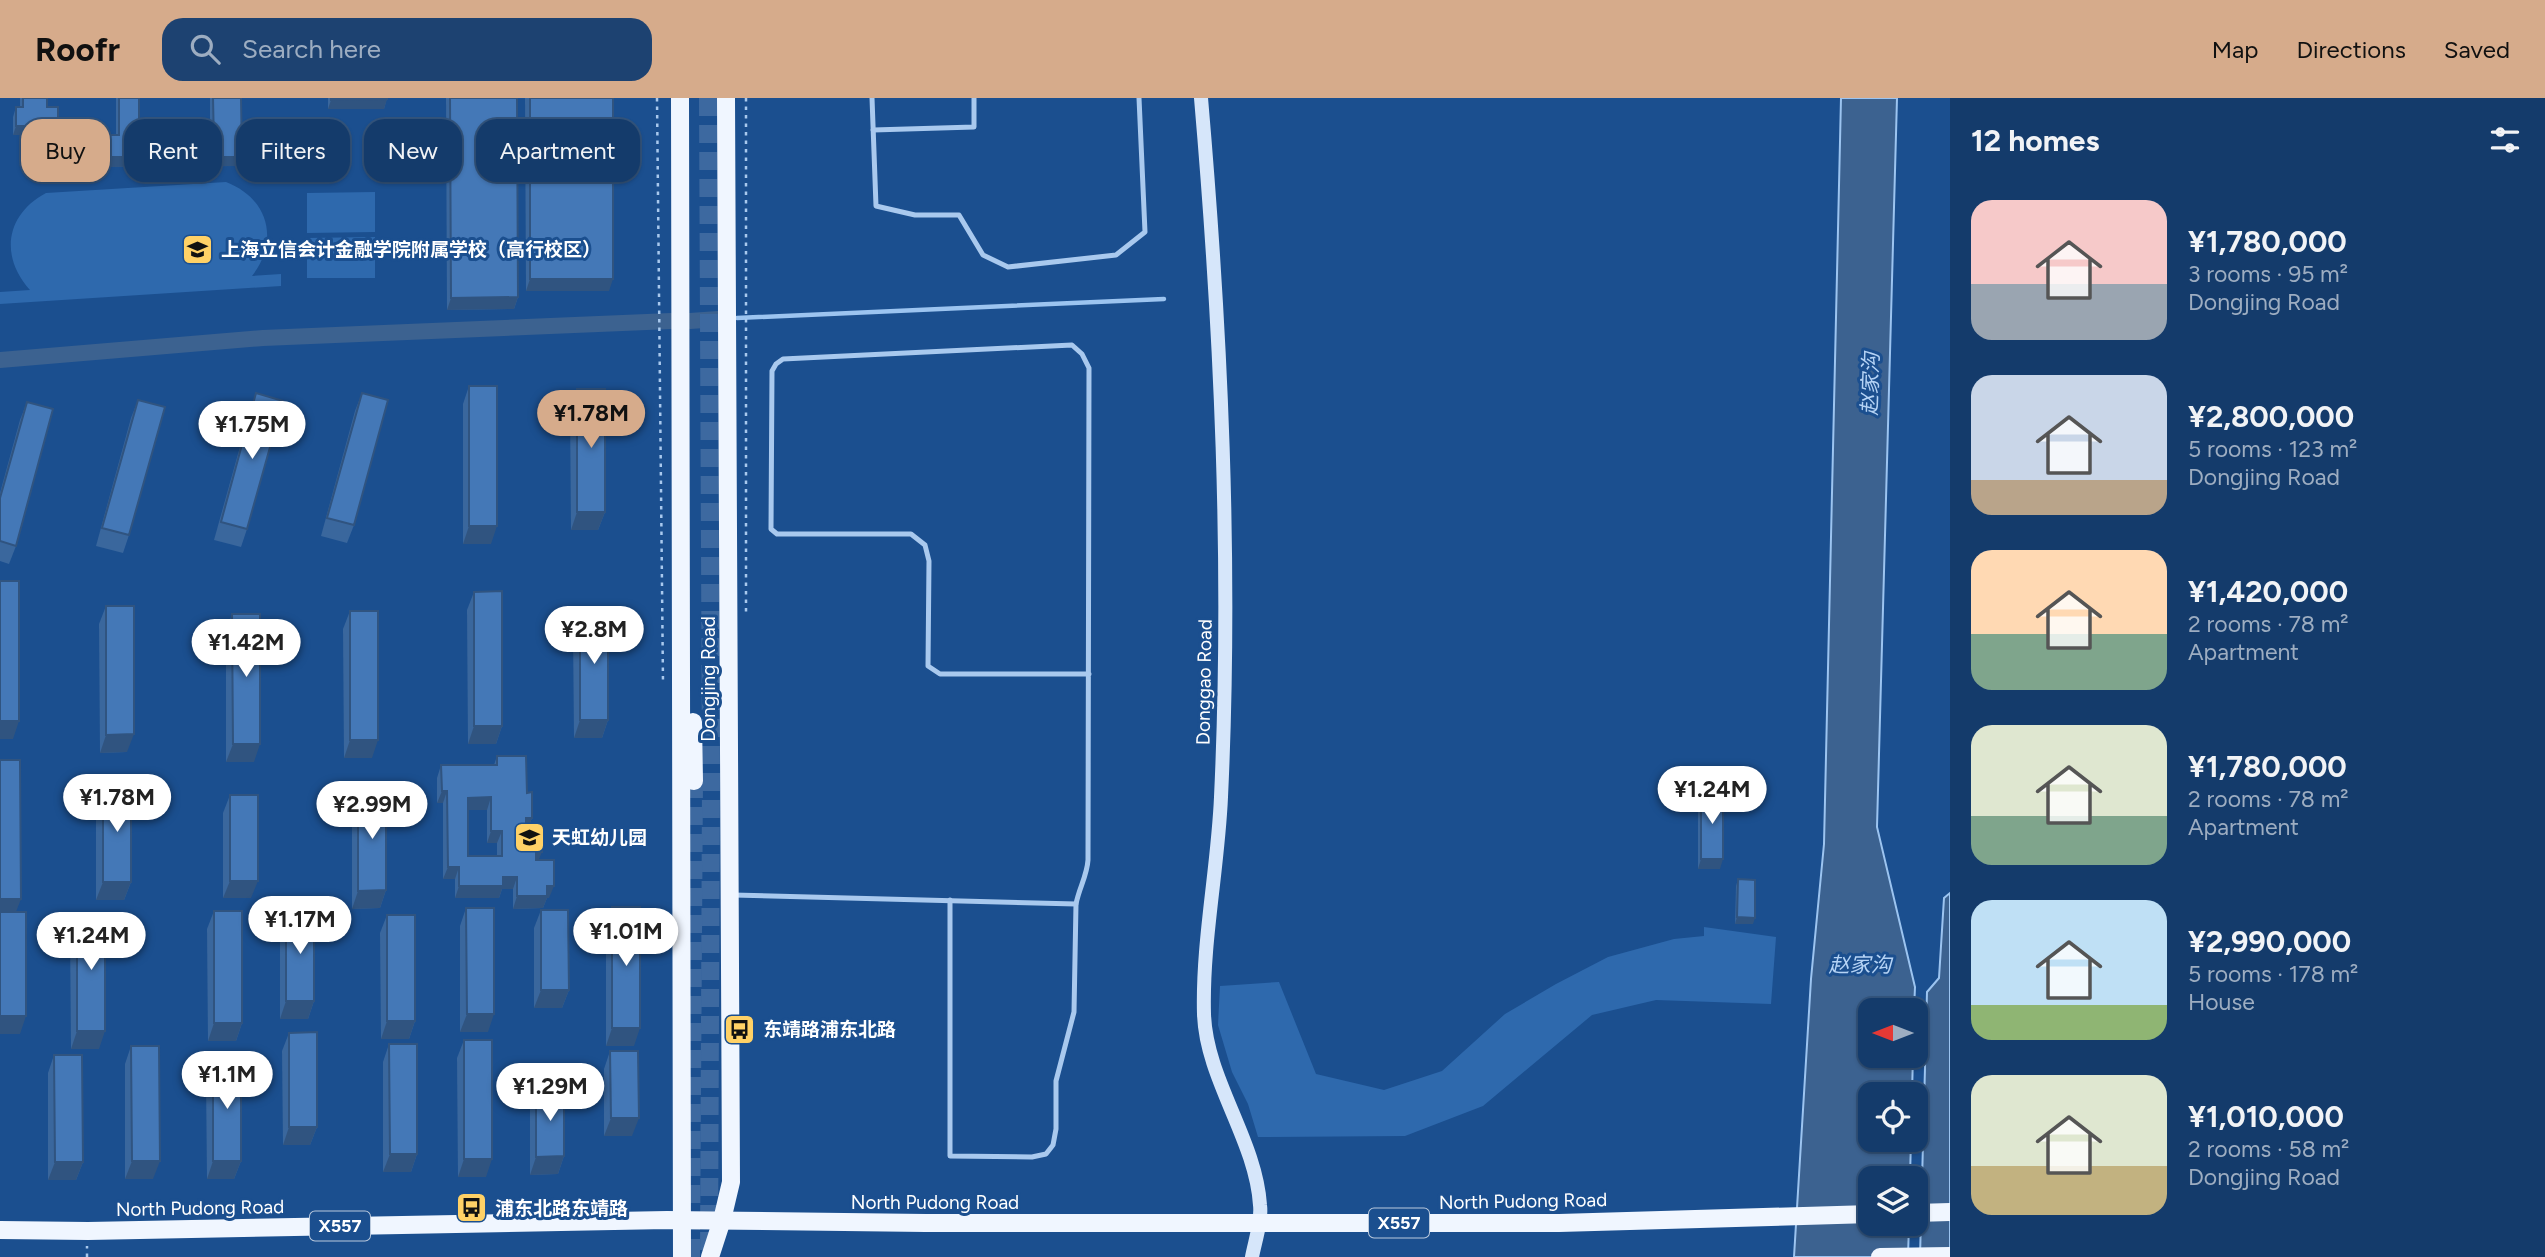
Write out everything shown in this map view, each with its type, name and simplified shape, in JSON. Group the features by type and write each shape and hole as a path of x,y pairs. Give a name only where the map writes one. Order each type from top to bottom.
{"main road":[{"name":"Dongjing Road","path":"680,98 682,1257"},
{"path":"686,98 691,297 694,781"},
{"name":"Dongjing Road","path":"710,1257 731,1182 726,98"},
{"path":"1928,1213 1950,1212"},
{"name":"North Pudong Road","path":"0,1230 102,1231 681,1220 926,1223 1559,1223 1858,1214"},
{"path":"1880,1257 1950,1256"}],"street":[{"name":"Donggao Road","path":"1200,98 1217,296 1223,420 1225,600 1221,797 1206,954 1204,1016 1211,1053 1255,1179 1261,1207 1252,1257"}],"lane":[{"path":"872,98 876,206 915,215 959,215 983,255 1007,267 1116,255 1145,232 1139,98"},
{"path":"873,130 974,127 974,98"},
{"path":"950,900 950,1156 1032,1157 1046,1154 1053,1145 1056,1129 1056,1080 1074,1012 1076,904 1079,888 1087,875 1088,860 1089,674 1089,368 1082,354 1072,345 783,359 776,364 772,371 771,529 777,534 911,534 925,545 929,561 928,666 940,674 1089,674"},
{"path":"730,895 1076,904"}],"path":[{"path":"657,98 660,355"},
{"path":"746,98 746,352"}],"shaded area":[{"path":"226,182 252,198 265,222 266,248 252,276 281,274 281,286 0,304 0,292 30,290 14,264 11,237 22,213 46,193"},
{"path":"375,192 375,232 307,233 307,193"},
{"path":"375,237 375,278 307,278 307,238"},
{"path":"1704,927 1776,937 1771,1004 1656,1000 1592,1015 1483,1106 1405,1136 1258,1137 1248,1104 1232,1072 1218,1025 1220,986 1279,982 1316,1074 1384,1090 1442,1071 1505,1014 1608,957 1674,939 1704,936"}],"water":[{"name":"赵家沟","path":"1841,98 1897,98 1877,827 1915,987 1915,998 1858,998 1858,1068 1913,1068 1912,1082 1858,1082 1858,1152 1911,1152 1910,1166 1858,1166 1858,1236 1909,1236 1908,1257 1794,1257 1811,979 1824,844"},
{"name":"赵家沟","path":"1950,893 1950,1257 1920,1257 1921,1236 1928,1236 1928,1166 1922,1166 1923,1152 1928,1152 1928,1082 1925,1082 1925,1068 1928,1068 1927,992 1939,978 1944,898"}],"building":[{"path":"23,98 47,98 47,107 58,107 58,119 21,119 21,126 16,126 16,107 23,107"},
{"path":"119,98 139,98 139,119 124,119 124,157 110,157 110,135 119,135"},
{"path":"213,98 241,98 241,119 236,119 236,157 222,157 222,119 213,119"},
{"path":"387,98 387,99 331,100"},
{"path":"450,98 517,98 517,119 476,119 476,182 517,182 518,297 451,298 450,182 462,182 462,119 450,119"},
{"path":"530,98 613,98 613,119 530,119"},
{"path":"530,182 613,182 613,279 530,279"},
{"path":"469,386 497,386 497,526 469,526"},
{"path":"577,389 605,389 605,512 577,512"},
{"path":"256,393 283,401 247,529 221,522"},
{"path":"362,393 388,400 354,525 327,518"},
{"path":"138,400 165,407 129,535 102,528"},
{"path":"27,402 53,409 16,546 0,541 0,498"},
{"path":"0,581 19,581 19,721 0,721"},
{"path":"502,591 502,726 474,726 474,592"},
{"path":"106,606 134,606 134,734 106,735"},
{"path":"350,611 378,611 378,740 350,740"},
{"path":"580,613 608,613 608,720 580,720"},
{"path":"232,614 260,614 260,744 233,744"},
{"path":"497,756 526,756 527,793 532,792 532,818 526,818 526,828 542,828 542,852 536,852 536,860 554,860 554,886 547,886 547,896 517,896 517,877 503,877 503,886 459,886 459,867 448,867 447,791 442,791 441,765 497,765","holes":["491,797 491,831 502,831 502,856 468,856 468,798"]},
{"path":"0,760 20,760 21,899 0,899"},
{"path":"103,785 131,785 131,882 103,882"},
{"path":"358,791 386,791 386,890 358,891"},
{"path":"1701,794 1723,794 1723,859 1701,859"},
{"path":"230,795 258,795 258,881 230,881"},
{"path":"1738,879 1755,880 1755,918 1737,917"},
{"path":"612,907 640,907 640,1028 612,1028"},
{"path":"466,908 494,908 494,1014 467,1014"},
{"path":"541,910 568,910 569,990 541,990"},
{"path":"214,911 242,911 242,1023 214,1023"},
{"path":"0,912 26,912 26,1016 0,1016"},
{"path":"286,912 314,912 314,1001 286,1001"},
{"path":"77,914 105,914 105,1031 77,1031"},
{"path":"387,915 415,915 415,1021 387,1021"},
{"path":"317,1032 317,1127 289,1127 289,1033"},
{"path":"464,1040 492,1040 492,1159 464,1159"},
{"path":"389,1044 417,1044 417,1154 390,1154"},
{"path":"131,1046 159,1046 160,1161 132,1161"},
{"path":"610,1051 638,1051 639,1118 611,1118"},
{"path":"54,1055 82,1055 83,1162 55,1162"},
{"path":"213,1061 241,1061 241,1161 213,1161"},
{"path":"536,1090 564,1090 564,1156 536,1157"}],"waterway":[{"path":"737,318 1164,299"},
{"path":"690,321 718,319"},
{"path":"0,360 263,338 671,321"}],"tunnel":[{"path":"708,98 711,777 709,1257"},
{"path":"691,1257 694,781"}],"place":[{"name":"上海立信会计金融学院附属学校（高行校区）","path":"198,249"},
{"name":"天虹幼儿园","path":"529,837"},
{"name":"东靖路浦东北路","path":"740,1029"},
{"name":"浦东北路东靖路","path":"472,1208"}]}
